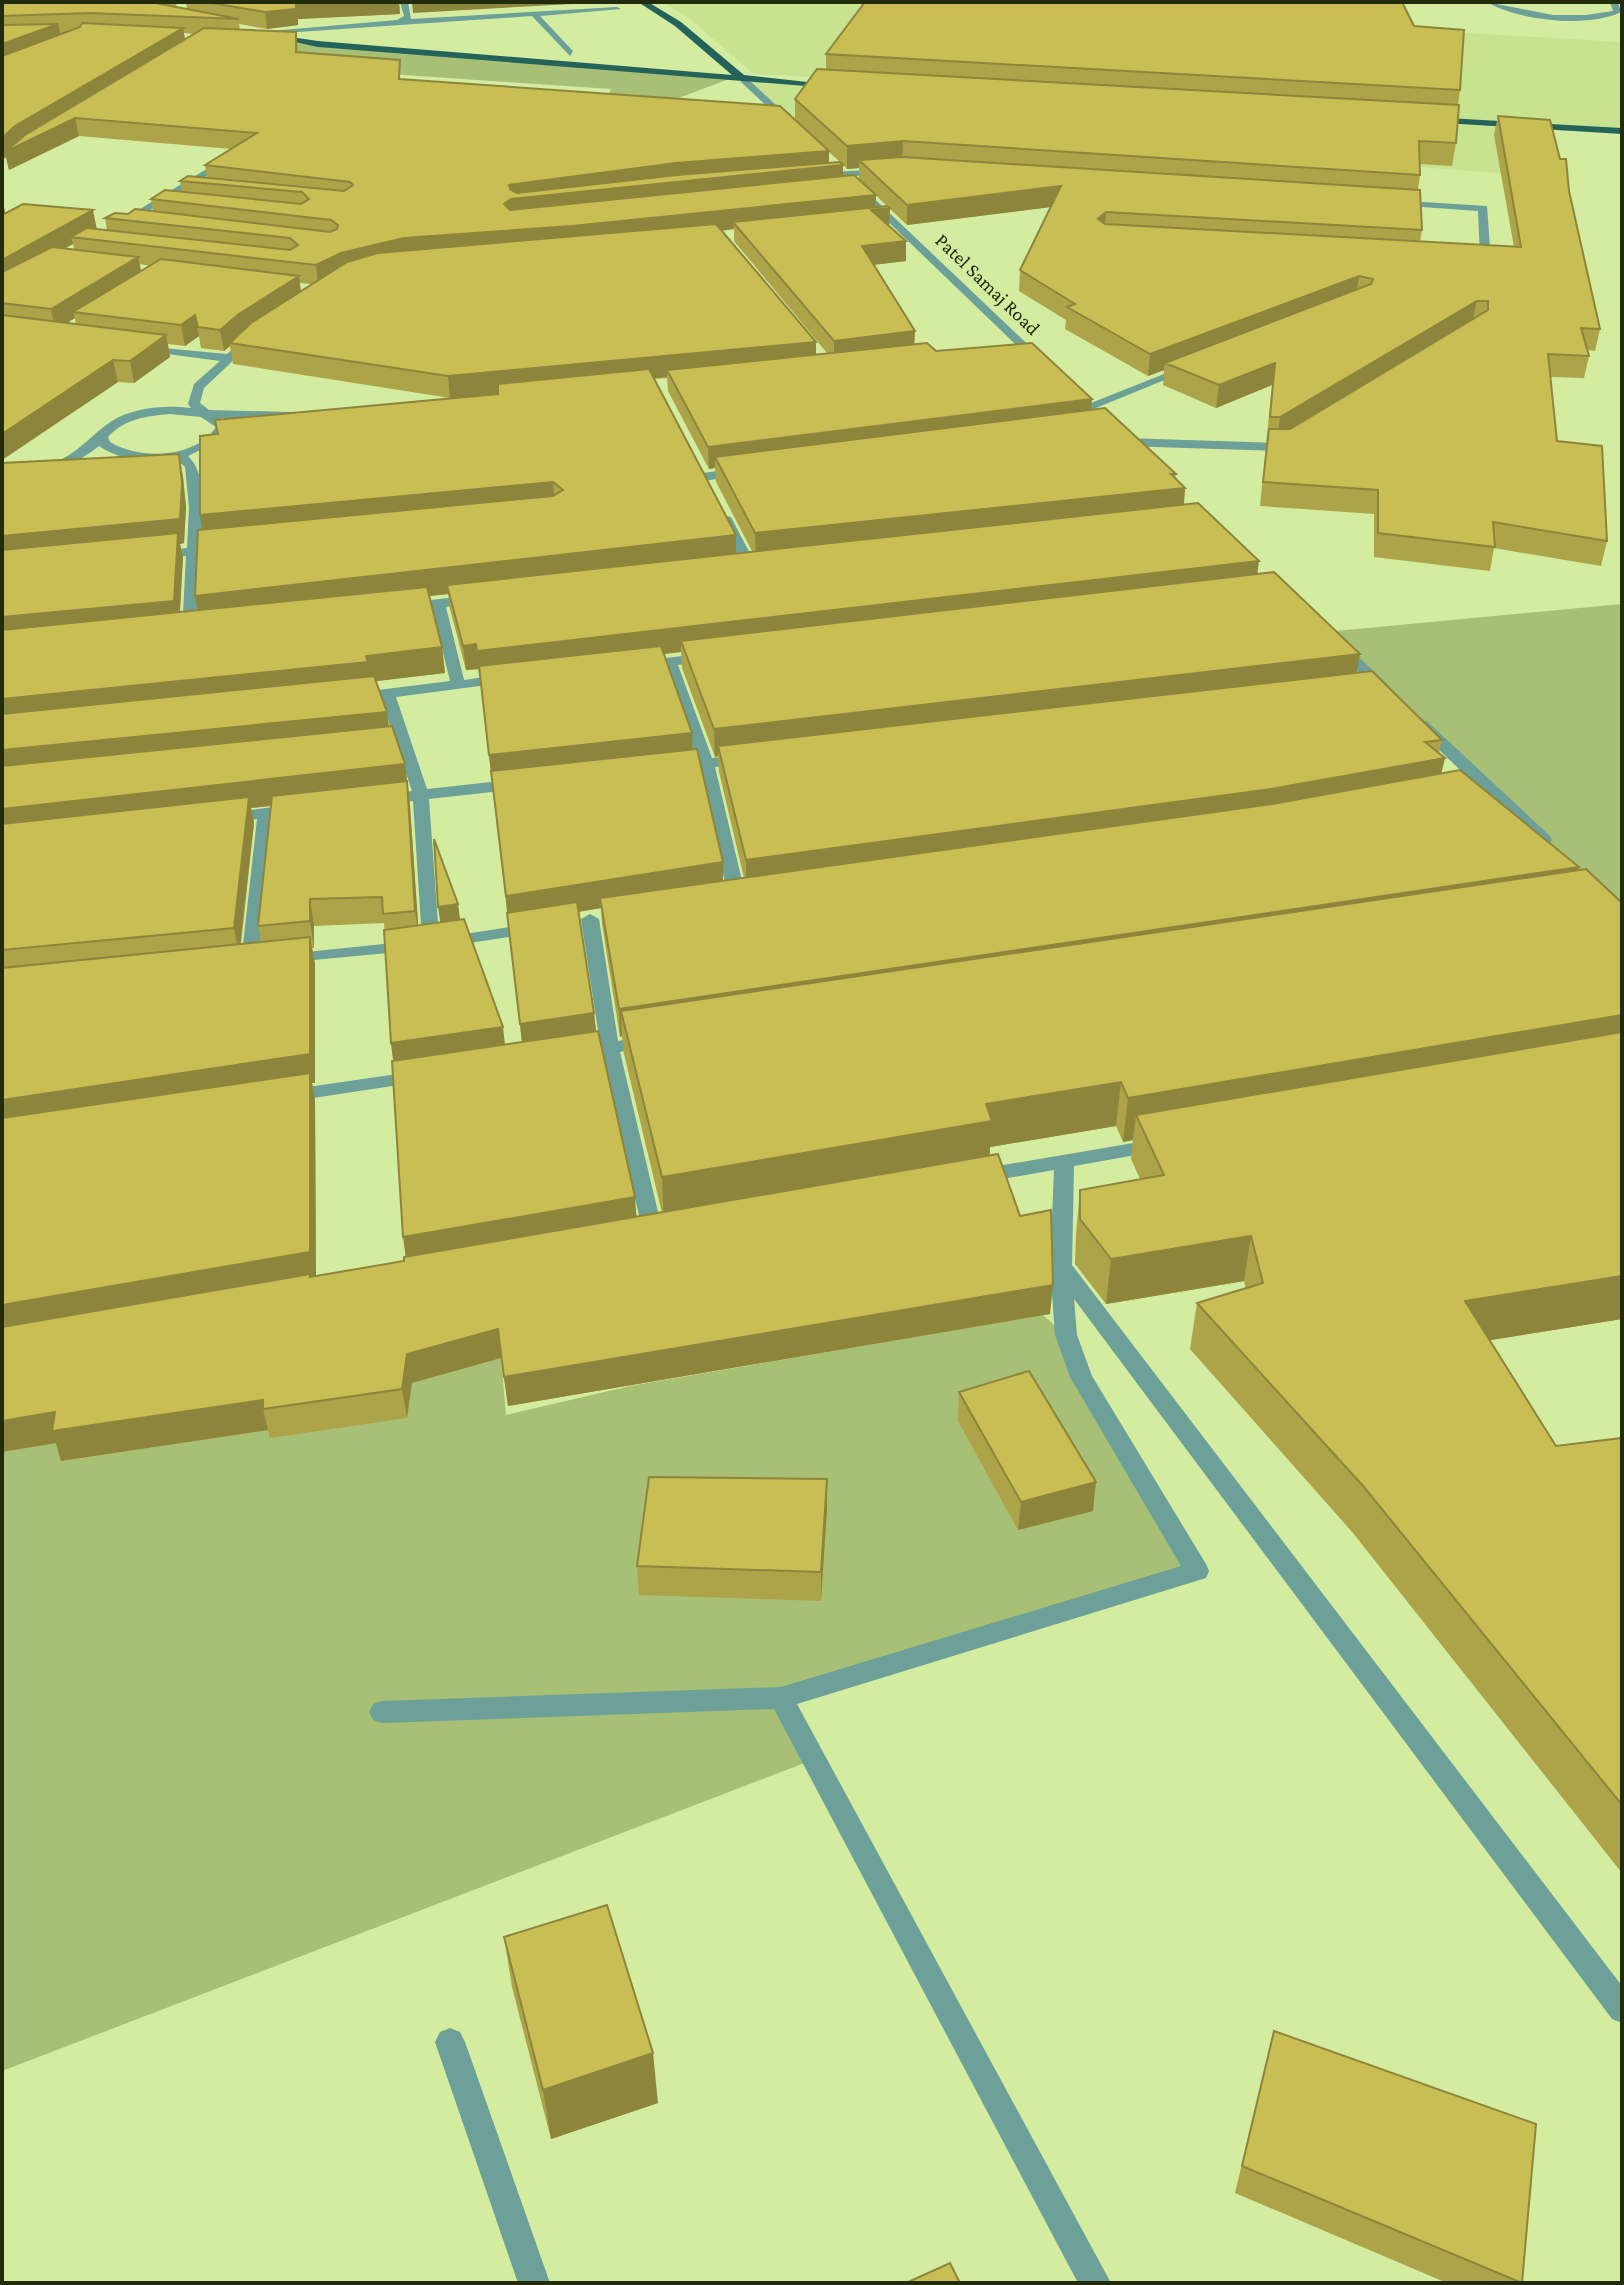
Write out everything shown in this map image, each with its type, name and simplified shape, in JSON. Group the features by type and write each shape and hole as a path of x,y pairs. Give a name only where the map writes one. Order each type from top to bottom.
{"main road":[{"path":"642,2 678,24 744,80"},
{"path":"240,30 318,44 744,80 840,85"},
{"path":"1423,119 1622,131"}],"street":[{"path":"399,22 408,17 404,2"},
{"path":"1491,2 1528,14 1562,18 1596,18 1617,12 1614,2"},
{"path":"253,33 617,9"},
{"path":"534,14 570,53"},
{"path":"246,42 318,44"},
{"path":"744,80 803,136"},
{"name":"Patel Samaj Road","path":"826,158 1046,367"},
{"path":"798,178 902,170"},
{"path":"140,223 122,223 208,172"},
{"path":"183,187 198,188"},
{"path":"843,190 859,188"},
{"path":"1388,202 1483,208 1486,261 1470,260"},
{"path":"156,203 171,204"},
{"path":"876,221 891,219"},
{"path":"52,469 78,458 107,429 198,387 260,331"},
{"path":"1008,346 1023,345"},
{"path":"135,347 228,358"},
{"path":"1076,396 1092,411 1203,363"},
{"path":"198,387 194,404 231,431"},
{"path":"2,479 96,461 178,454 196,450 231,431 302,417 170,410 131,416"},
{"path":"1136,453 1120,438 1281,447 1307,431"},
{"path":"102,437 111,450 141,457"},
{"path":"178,454 191,466 196,507 188,632"},
{"path":"696,464 710,491"},
{"path":"702,477 762,469"},
{"path":"717,504 750,567"},
{"path":"135,557 241,547"},
{"path":"734,569 766,565"},
{"path":"391,609 482,598"},
{"path":"438,603 458,684"},
{"path":"1325,632 1380,691"},
{"path":"624,666 729,655"},
{"path":"669,661 706,763 729,897 767,891"},
{"path":"345,699 518,678"},
{"path":"387,694 396,744 421,795 431,944"},
{"path":"1415,718 1475,784 1549,845"},
{"path":"658,768 769,756"},
{"path":"374,800 532,783"},
{"path":"204,820 312,808"},
{"path":"266,813 242,964 431,944 546,926"},
{"path":"590,919 610,1048 653,1233"},
{"path":"563,1055 673,1038"},
{"path":"267,1099 438,1073"},
{"path":"957,1180 1172,1142"},
{"path":"382,1712 781,1698 1197,1571 1081,1377 1066,1335 1061,1266 1064,1161"},
{"path":"1061,1266 1622,2009"},
{"path":"781,1698 1095,2283"},
{"path":"450,2042 534,2283"}],"shaded area":[{"path":"663,2 1388,2 1400,29 1622,42 1622,131 1552,127 1562,178 1419,167 803,136 744,80 1454,111 754,74 689,18"},
{"path":"203,40 318,44 729,79 655,107 601,109 611,89 375,73"},
{"path":"1622,604 1622,915 1325,632"},
{"path":"1043,1315 1066,1335 1197,1571 782,1697 815,1759 2,2071 2,1452 65,1441 62,1461 187,1442 189,1421 407,1418 412,1383 501,1358 506,1415 630,1386"}],"building":[{"path":"2,2 150,2 239,19 90,13 2,16"},
{"path":"206,2 311,2 296,3 296,9 265,12"},
{"path":"865,2 1402,2 1414,26 1464,30 1460,90 826,54"},
{"path":"82,23 183,28 15,126 2,138 2,56 80,27"},
{"path":"58,24 2,44 2,25"},
{"path":"204,28 296,32 296,52 400,60 399,79 780,106 829,151 676,163 509,185 517,193 677,175 840,162 843,165 511,199 504,204 510,210 854,175 876,195 572,226 404,238 341,253 316,265 71,237 87,228 290,250 298,245 290,238 105,218 115,213 128,214 135,209 330,232 337,229 338,225 331,220 151,199 165,190 301,204 309,199 302,192 180,181 188,176 344,191 353,185 350,182 205,165 257,133 75,118 5,152 25,135"},
{"path":"817,69 1459,105 1456,143 1419,141 1420,175 903,141 847,146 795,99"},
{"path":"1498,116 1550,120 1560,159 1566,159 1569,191 1600,329 1581,328 1589,356 1548,354 1557,441 1602,446 1607,541 1493,522 1495,547 1378,533 1378,490 1263,482 1269,429 1290,429 1488,310 1488,301 1477,301 1280,417 1270,417 1275,363 1219,385 1165,363 1371,284 1373,279 1359,276 1150,354 1067,307 1075,304 1020,270 1061,186 907,205 859,160 902,157 1420,190 1422,230 1106,212 1098,219 1105,224 1521,247"},
{"path":"23,204 93,210 2,260 2,215"},
{"path":"890,208 871,210 906,241 862,246 915,331 834,341 733,222"},
{"path":"716,224 816,342 448,376 230,343 251,323 347,262 378,253"},
{"path":"52,247 138,257 51,309 2,303 2,272"},
{"path":"161,259 299,276 239,314 220,330 198,327 195,315 181,325 73,312"},
{"path":"2,315 166,335 130,361 113,360 2,434"},
{"path":"927,343 936,351 1032,343 1092,399 708,447 667,370"},
{"path":"649,369 736,535 195,596 198,530 553,496 563,490 553,482 200,515 200,436 218,434 215,420 498,394 498,384"},
{"path":"1105,408 1176,474 1171,474 1185,488 755,533 715,457"},
{"path":"179,454 182,484 180,519 2,536 2,463"},
{"path":"1198,503 1259,561 477,651 476,644 463,646 447,585"},
{"path":"178,533 174,601 2,617 2,550"},
{"path":"1274,572 1360,654 714,729 681,641"},
{"path":"427,587 442,647 366,656 368,662 2,699 2,630"},
{"path":"661,646 692,733 489,755 479,666"},
{"path":"1372,671 1442,740 1425,742 1445,758 1271,789 746,860 718,746"},
{"path":"374,676 387,712 2,750 2,714"},
{"path":"392,726 405,764 2,809 2,766"},
{"path":"697,749 723,862 506,896 491,771"},
{"path":"1460,770 1579,867 619,1009 600,898 1272,804"},
{"path":"407,781 415,911 383,914 382,897 310,899 310,921 258,926 272,796"},
{"path":"249,797 234,928 2,950 2,824"},
{"path":"434,839 458,904 438,907"},
{"path":"1586,869 1622,903 1622,1015 1128,1098 1121,1082 986,1104 992,1121 662,1177 621,1011"},
{"path":"577,902 594,1013 520,1024 507,913"},
{"path":"464,919 503,1027 391,1043 384,930"},
{"path":"310,937 310,1054 2,1100 2,968"},
{"path":"598,1031 635,1197 403,1237 392,1061"},
{"path":"1622,1032 1622,1276 1465,1301 1556,1446 1622,1438 1622,1805 1364,1487 1197,1303 1263,1283 1251,1236 1111,1259 1080,1219 1080,1190 1164,1175 1136,1115"},
{"path":"310,1073 310,1252 2,1305 2,1118"},
{"path":"998,1154 1020,1216 1051,1210 1053,1285 504,1377 498,1329 407,1354 402,1389 263,1409 263,1400 52,1431 55,1412 2,1421 2,1327 310,1274 310,1277 404,1261 404,1257"},
{"path":"1029,1371 1096,1482 1021,1502 959,1392"},
{"path":"649,1477 827,1479 821,1572 637,1566"},
{"path":"607,1905 653,2053 543,2090 504,1937"},
{"path":"1274,2031 1536,2124 1522,2283 1242,2166"},
{"path":"950,2263 960,2283 906,2283"}]}
